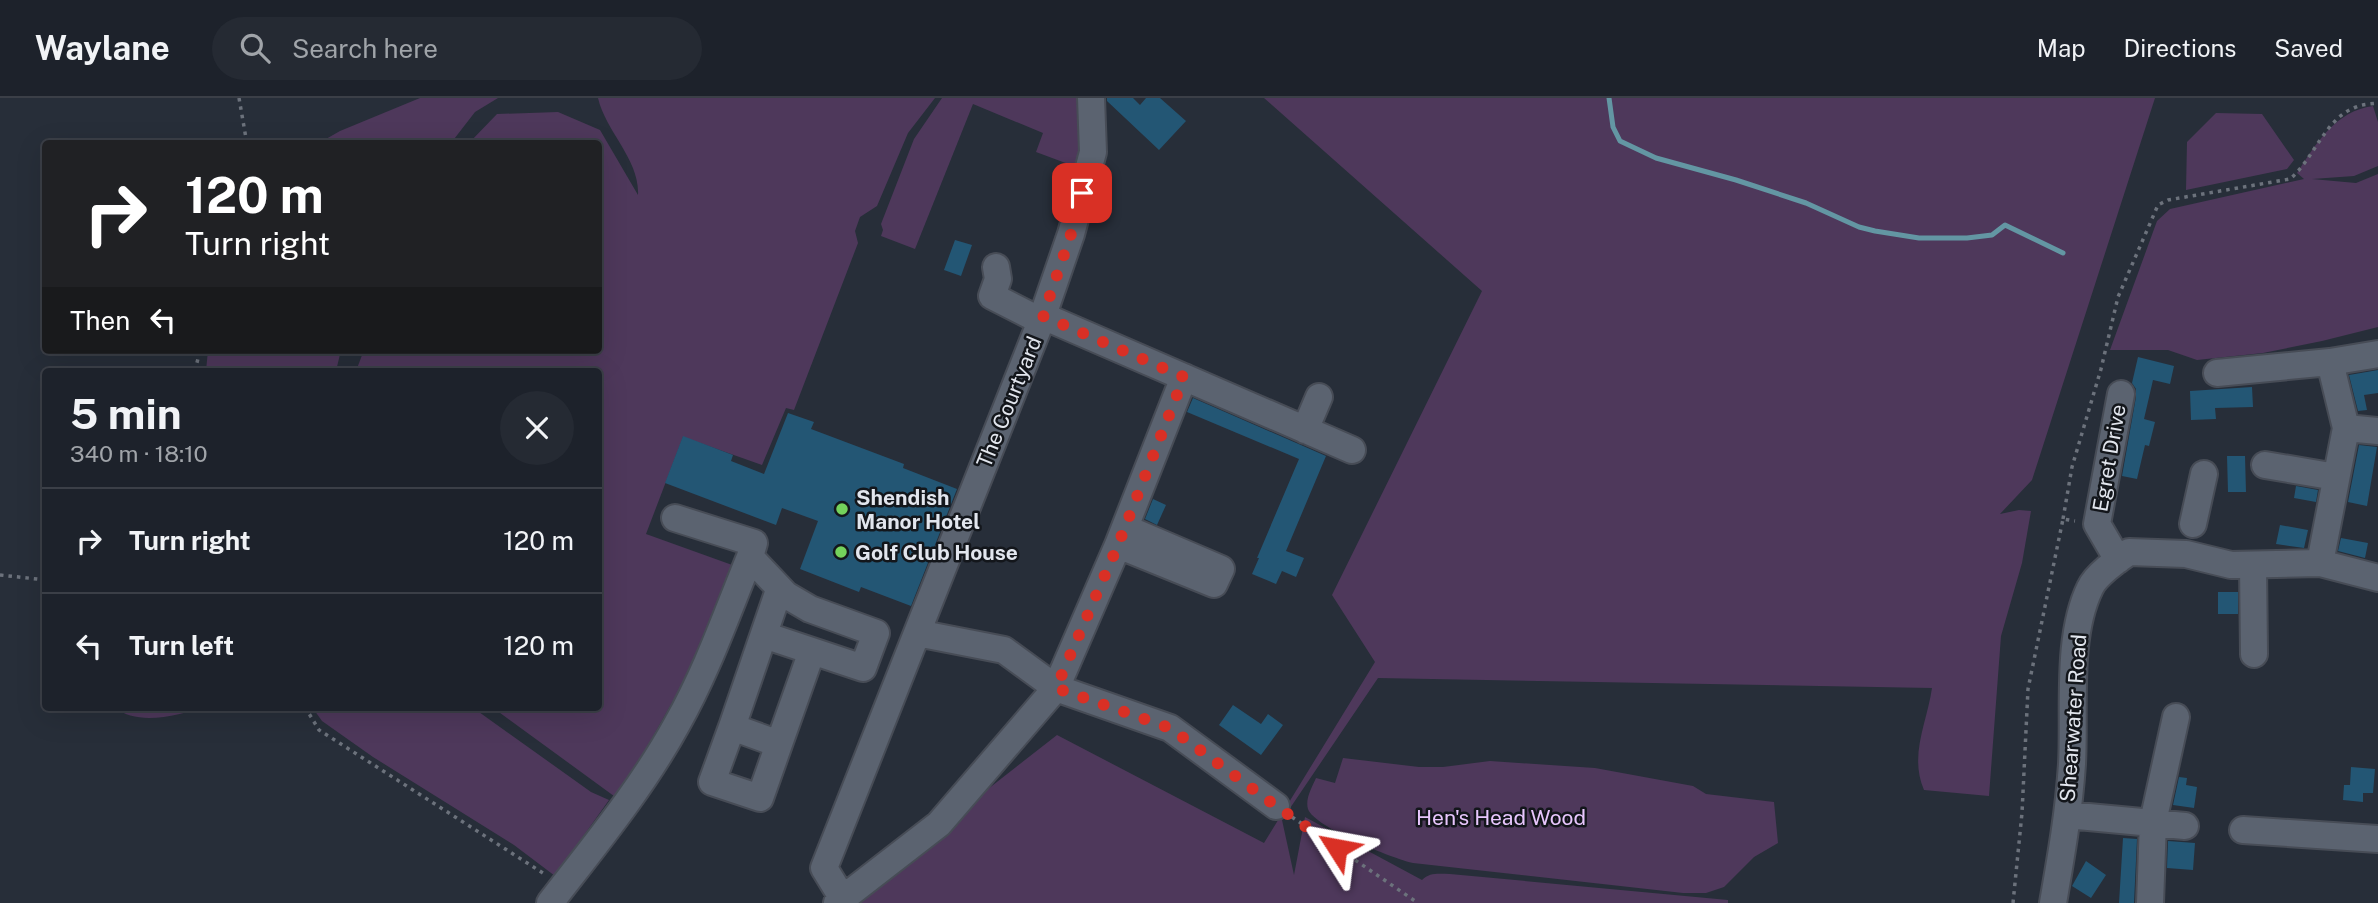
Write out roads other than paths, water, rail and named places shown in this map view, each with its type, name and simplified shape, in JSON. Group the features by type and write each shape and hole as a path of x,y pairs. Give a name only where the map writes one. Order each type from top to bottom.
{"street":[{"name":"The Courtyard","path":"840,901 824,868 1042,318 1071,234 1093,152 1091,98"},
{"path":"996,267 998,279 992,296 1352,450"},
{"path":"2217,373 2330,362 2378,354"},
{"path":"2320,563 2346,428 2330,362"},
{"path":"840,901 939,824 1056,688 1122,537 1184,377"},
{"name":"Egret Drive","path":"2118,560 2097,524 2121,394"},
{"path":"1305,430 1319,397"},
{"path":"2346,428 2378,431"},
{"path":"2265,465 2336,477"},
{"path":"2190,537 2204,474"},
{"path":"556,895 646,777 678,724 704,671 750,557 754,543 675,518"},
{"path":"2118,560 2129,552 2190,537 2231,565 2320,563 2378,578"},
{"path":"750,557 779,590 810,609 876,634 863,668 764,635"},
{"name":"Shearwater Road","path":"2053,903 2072,765 2074,664 2080,621 2090,586 2118,560"},
{"path":"2253,565 2254,654"},
{"path":"779,590 712,782 760,798 812,651"},
{"path":"917,633 1004,650 1056,688 1170,728 1276,806"},
{"path":"2150,903 2152,822 2176,717"},
{"path":"732,727 779,744"},
{"path":"2067,815 2185,826"},
{"path":"2243,830 2378,839"}],"waterway":[{"path":"1609,98 1613,127 1620,141 1656,158 1806,203 1859,227 1875,231 1919,238 1967,238 1992,235 2005,225 2063,253"}],"place":[{"name":"Shendish Manor Hotel","path":"842,509"},
{"name":"Golf Club House","path":"841,552"}],"park label":[{"name":"Hen's Head Wood","path":"1501,817"}]}
